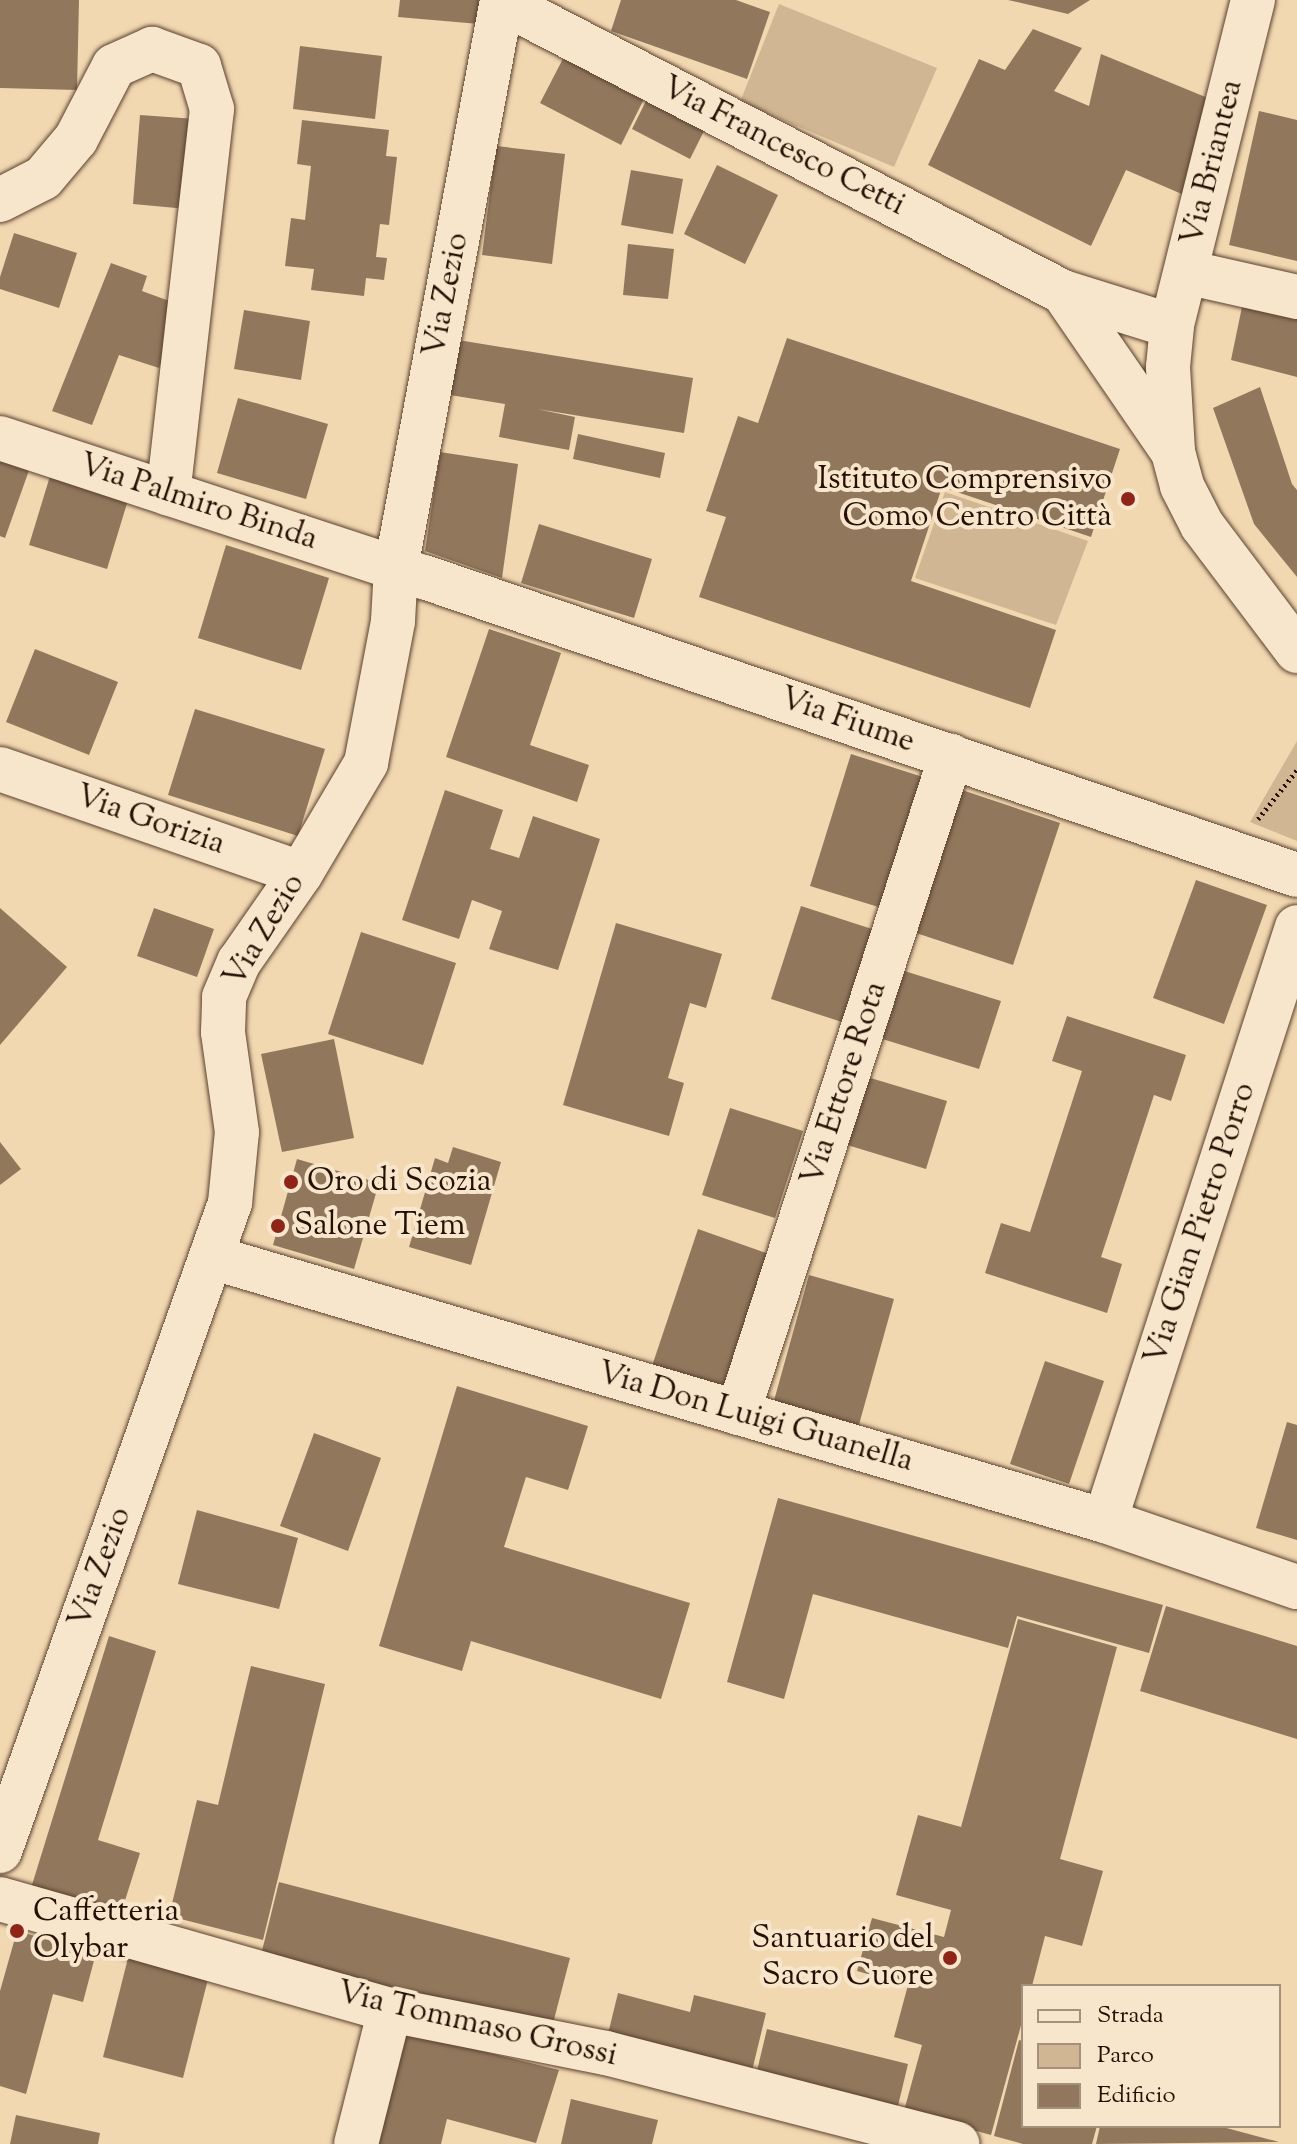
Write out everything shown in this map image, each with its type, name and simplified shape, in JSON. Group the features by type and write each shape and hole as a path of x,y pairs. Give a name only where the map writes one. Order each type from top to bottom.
{"street":[{"name":"Via Briantea","path":"1173,452 1168,367 1172,326 1253,0"},
{"name":"Via Francesco Cetti","path":"502,1 1063,292 1172,326"},
{"name":"Via Zezio","path":"0,1851 230,1203 237,1153 236,1113 223,1032 224,997 239,962 301,873 366,763 393,621 396,568 502,1"},
{"path":"0,200 43,178 76,139 114,66 152,49 199,66 212,109 168,493"},
{"path":"1186,272 1297,297"},
{"name":"Via Francesco Cetti","path":"1063,292 1173,452"},
{"name":"Via Palmiro Binda","path":"0,438 396,568"},
{"path":"1173,452 1182,486 1202,525 1297,651"},
{"name":"Via Fiume","path":"396,568 1297,875"},
{"name":"Via Ettore Rota","path":"738,1413 951,756"},
{"name":"Via Gorizia","path":"0,769 301,873"},
{"name":"Via Gian Pietro Porro","path":"1105,1521 1297,927"},
{"name":"Via Don Luigi Guanella","path":"211,1257 1105,1521 1297,1587"},
{"name":"Via Tommaso Grossi","path":"0,1899 390,2010 606,2053 957,2144"},
{"path":"356,2144 390,2010"}],"path":[{"path":"1244,857 1250,830 1297,770"}],"green space":[{"path":"779,4 937,68 894,167 740,102"},
{"path":"945,492 1088,541 1056,625 915,578"},
{"path":"1297,741 1297,841 1250,822"}],"building":[{"path":"0,0 79,0 77,90 0,88"},
{"path":"400,0 482,0 479,24 398,17"},
{"path":"621,0 736,0 770,12 747,79 611,31"},
{"path":"1008,0 1090,0 1068,14"},
{"path":"1033,29 1082,48 1054,91 1089,106 1101,54 1220,103 1198,201 1126,170 1091,246 928,165 979,59 1005,70"},
{"path":"300,46 382,56 375,119 293,109"},
{"path":"567,51 647,93 621,145 540,103"},
{"path":"650,93 708,123 690,159 632,129"},
{"path":"1259,111 1297,120 1297,261 1229,245"},
{"path":"140,115 196,119 187,209 133,204"},
{"path":"302,120 389,130 386,156 397,157 389,225 380,224 376,257 387,258 384,280 366,278 364,296 311,290 314,269 285,266 291,218 305,220 311,166 297,164"},
{"path":"496,146 565,154 552,264 482,255"},
{"path":"717,165 778,195 745,264 684,234"},
{"path":"631,170 683,179 673,234 621,225"},
{"path":"14,233 77,253 59,308 0,289 0,277"},
{"path":"628,244 674,249 668,299 623,295"},
{"path":"111,263 147,276 142,291 183,306 159,368 119,355 92,425 52,411"},
{"path":"1243,302 1297,314 1297,377 1231,360"},
{"path":"244,310 310,321 301,380 234,369"},
{"path":"787,338 1120,449 1091,537 942,487 911,581 1056,630 1030,708 699,597 726,517 706,511 738,416 758,423"},
{"path":"458,340 693,378 684,433 537,409 575,417 569,450 499,437 505,404 450,395"},
{"path":"1260,387 1292,484 1297,490 1297,577 1254,524 1213,408"},
{"path":"238,398 328,424 306,499 217,473"},
{"path":"578,434 665,453 660,478 573,459"},
{"path":"0,447 33,459 5,538 0,536"},
{"path":"440,452 518,464 502,578 425,551"},
{"path":"54,463 132,487 107,569 29,545"},
{"path":"539,524 652,559 634,618 521,583"},
{"path":"226,545 329,578 301,670 198,638"},
{"path":"489,629 561,653 530,745 589,765 577,802 446,757"},
{"path":"35,649 118,682 89,755 6,722"},
{"path":"195,709 325,749 298,836 168,795"},
{"path":"851,754 926,778 885,909 810,886"},
{"path":"445,790 503,810 490,849 519,858 533,816 600,839 558,970 489,949 502,911 472,900 459,939 402,920"},
{"path":"962,790 1060,823 1013,965 916,933"},
{"path":"1196,880 1267,905 1224,1024 1153,998"},
{"path":"801,906 875,930 845,1023 771,999"},
{"path":"0,908 67,967 0,1045"},
{"path":"154,908 214,929 197,977 137,956"},
{"path":"616,923 722,954 706,1008 690,1003 668,1078 684,1083 669,1136 563,1105"},
{"path":"361,932 456,963 423,1065 328,1034"},
{"path":"898,969 1001,1001 979,1069 876,1037"},
{"path":"1067,1016 1186,1055 1171,1101 1154,1095 1101,1257 1122,1264 1107,1313 985,1273 1001,1223 1030,1232 1082,1071 1052,1061"},
{"path":"334,1039 354,1138 282,1152 261,1054"},
{"path":"864,1076 947,1101 926,1169 844,1144"},
{"path":"730,1108 803,1131 775,1218 702,1195"},
{"path":"0,1142 21,1169 0,1185"},
{"path":"453,1147 501,1162 471,1265 409,1247 435,1158 448,1163"},
{"path":"297,1159 379,1183 354,1269 273,1245"},
{"path":"698,1229 772,1255 727,1398 650,1372"},
{"path":"809,1275 894,1299 855,1439 770,1415"},
{"path":"1045,1361 1104,1381 1069,1484 1010,1464"},
{"path":"457,1386 588,1426 568,1490 526,1477 504,1547 690,1603 661,1699 471,1641 462,1671 379,1646"},
{"path":"1287,1422 1297,1425 1297,1540 1256,1528"},
{"path":"314,1433 381,1458 348,1551 280,1526"},
{"path":"778,1498 1163,1605 1149,1653 1017,1616 1008,1648 813,1594 784,1699 727,1682"},
{"path":"197,1510 298,1538 279,1609 178,1584"},
{"path":"1166,1606 1297,1646 1297,1739 1140,1691"},
{"name":"Santuario del Sacro Cuore","path":"1018,1619 1117,1647 1060,1859 1103,1871 1082,1946 1045,1936 1033,1984 1021,1984 1021,2025 991,2135 904,2111 922,2045 894,2037 908,1985 857,1971 872,1918 944,1937 951,1910 896,1895 918,1815 961,1827"},
{"path":"109,1636 156,1651 98,1840 140,1853 116,1929 27,1901"},
{"path":"251,1666 325,1684 263,1940 169,1916 197,1800 218,1805"},
{"path":"279,1882 570,1958 550,2035 260,1959"},
{"path":"17,1931 96,1953 83,2002 53,1994 26,2094 0,2086 0,1991"},
{"path":"128,1958 208,1979 183,2078 103,2057"},
{"path":"618,1993 690,2012 694,1995 766,2013 751,2075 607,2038"},
{"path":"767,2029 908,2064 897,2110 756,2075"},
{"path":"395,2030 559,2070 536,2143 447,2119 441,2144 366,2144"},
{"path":"1019,2040 1021,2128 1096,2128 1092,2144 1023,2144 994,2136"},
{"path":"571,2099 658,2120 652,2144 561,2144"},
{"path":"16,2115 100,2133 98,2144 10,2144"},
{"path":"1100,2128 1226,2128 1279,2142 1096,2144"}],"place":[{"name":"Istituto Comprensivo Como Centro Città","path":"1128,499"},
{"name":"Oro di Scozia","path":"291,1182"},
{"name":"Salone Tiem","path":"278,1226"},
{"name":"Caffetteria Olybar","path":"17,1931"},
{"name":"Santuario del Sacro Cuore","path":"950,1958"}]}
